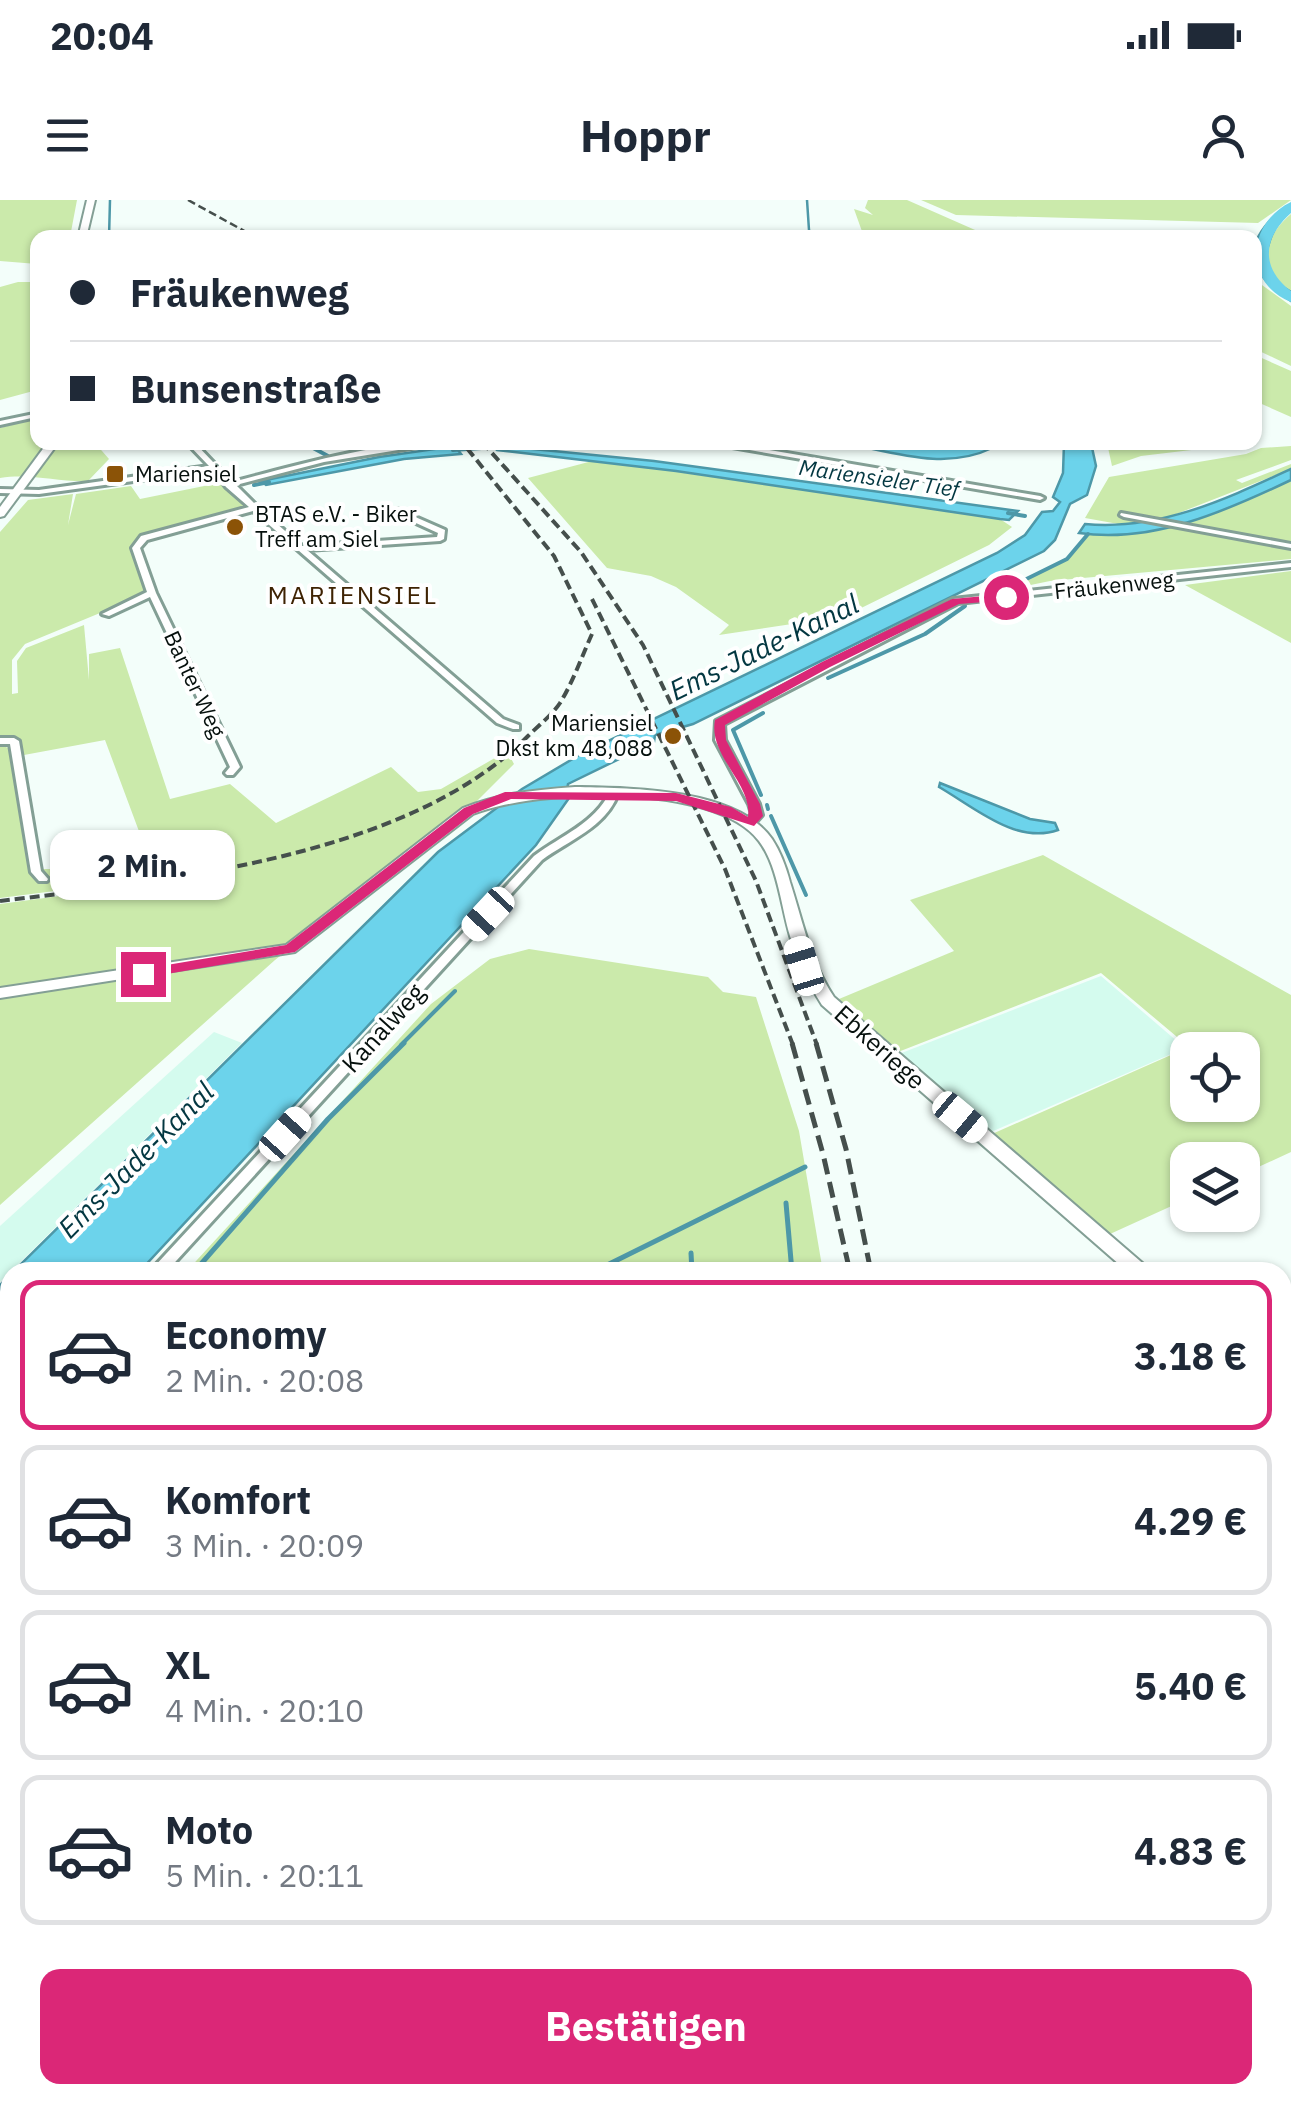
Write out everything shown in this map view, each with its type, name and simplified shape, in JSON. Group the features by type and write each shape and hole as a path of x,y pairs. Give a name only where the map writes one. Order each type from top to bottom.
{"street":[{"path":"84,230 91,200"},
{"path":"0,423 30,417"},
{"path":"0,514 48,450"},
{"path":"196,450 254,508 500,720 516,727"},
{"path":"228,484 324,460 391,450"},
{"path":"754,450 1040,498"},
{"path":"0,488 58,488 212,468"},
{"name":"Banter Weg","path":"230,773 235,767 152,593 136,548 144,538 254,508"},
{"path":"302,548 444,541 442,532 397,511"},
{"path":"1124,515 1291,546"},
{"name":"Fräukenweg","path":"749,823 757,816 754,804 720,740 719,723 956,601 1291,565"},
{"path":"106,614 152,593"},
{"path":"0,742 14,741 36,872 43,879"},
{"path":"0,992 290,949 468,811 498,798 522,793 580,793 690,798 749,823"},
{"name":"Kanalweg","path":"167,1262 538,858 597,818 610,805 613,794"},
{"name":"Ebkeriege","path":"749,823 766,840 804,966 828,1000 1129,1262"}],"shaded area":[{"path":"1101,976 1170,1035 1170,1054 991,1132 899,1054"},
{"path":"214,1032 242,1043 20,1262 0,1262 0,1226"}],"green space":[{"path":"0,200 77,200 71,230 30,230 30,263 0,261"},
{"path":"868,200 907,200 975,230 862,230 854,209 873,215 865,208"},
{"path":"921,200 1291,200 1258,223 956,215"},
{"path":"1291,214 1291,292 1271,275 1267,254 1274,233"},
{"path":"30,282 30,392 0,400 0,287"},
{"path":"1262,285 1291,306 1291,366 1262,352"},
{"path":"1262,358 1291,371 1291,417 1262,404"},
{"path":"30,420 30,450 101,450 109,459 88,481 0,478 0,428"},
{"path":"1291,446 1291,460 1236,480 1242,483 1291,464 1291,469 1166,518 1124,525 1085,518 1109,477"},
{"path":"1109,450 1191,450 1141,456 1112,466"},
{"path":"596,460 1000,519 1012,527 989,545 845,616 719,635 729,625 676,587 651,576 607,568 528,478"},
{"path":"1291,480 1291,559 1050,581 1002,591 1067,559 1088,534 1142,530 1192,519"},
{"path":"224,482 250,508 142,537 136,558 146,594 25,644 12,660 12,694 18,693 17,661 26,648 84,625 89,680 89,654 120,648 170,799 230,784 276,823 391,767 418,792 441,789 507,751 514,764 477,801 275,960 0,1205 0,904 235,868 0,898 0,745 20,752 18,737 0,737 0,532 28,500 73,494 68,525 76,494 131,486 140,499","holes":["105,740 140,834 104,869 41,869 24,755"]},
{"path":"1291,571 1291,643 1185,585"},
{"path":"1043,855 1291,995 1291,1152 1260,1166 1260,1142 1170,1142 1170,1207 1110,1234 992,1134 1170,1055 1170,1122 1260,1122 1260,1032 1171,1032 1101,973 898,1052 839,999 954,951 910,900"},
{"path":"529,949 708,977 723,992 756,997 799,1131 821,1262 195,1262 431,1004 490,959"}],"water":[{"path":"1279,212 1286,213 1272,234 1267,256 1272,275 1291,292 1291,301 1262,275 1262,231"},
{"path":"427,450 458,450 461,454 404,459 266,485 261,481"},
{"path":"497,450 543,450 654,461 1018,511 1009,520 1000,519 676,471"},
{"path":"877,450 987,450 956,458"},
{"name":"Ems-Jade-Kanal","path":"1064,450 1093,450 1096,466 1087,495 1070,504 1055,540 1044,551 693,724 655,735 654,742 568,784 569,798 536,845 148,1262 23,1262 438,852 522,789 581,754 997,553 1025,535 1042,512 1053,511 1060,502 1053,497 1063,473"},
{"path":"1291,469 1291,480 1188,522 1134,534 1079,533 1085,524 1166,518"},
{"path":"940,783 1030,819 1055,823 1058,830 1042,833 1011,828 939,787"}],"waterway":[{"path":"109,230 110,200"},
{"path":"807,200 809,230"},
{"path":"1262,245 1268,229 1291,206"},
{"path":"1262,264 1267,276 1291,298"},
{"path":"317,450 328,456"},
{"name":"Mariensieler Tief","path":"254,485 269,482"},
{"name":"Mariensieler Tief","path":"1008,513 1025,516"},
{"path":"979,596 1002,591 1067,559 1088,534"},
{"path":"828,678 925,634 965,606"},
{"path":"761,795 733,730 763,713"},
{"path":"767,805 768,809"},
{"path":"771,816 806,895"},
{"path":"401,1045 455,991"},
{"path":"203,1262 328,1119 404,1043"},
{"path":"613,1262 805,1167"},
{"path":"786,1203 791,1262"},
{"path":"691,1253 691,1262"}],"railway":[{"path":"188,200 242,230"},
{"path":"0,901 207,872 351,837 418,810 477,777 549,716 565,695 592,634 554,556 468,450"},
{"path":"489,450 581,552 643,645 756,881 817,1045"},
{"path":"592,599 725,869 793,1045"},
{"path":"792,1043 848,1262"},
{"path":"816,1043 846,1149 869,1262"}],"place":[{"name":"Mariensiel","path":"115,474"},
{"name":"BTAS e.V. - Biker Treff am Siel","path":"235,527"},
{"name":"Mariensiel Dkst km 48,088","path":"673,736"}],"district":[{"name":"MARIENSIEL","path":"353,595"}],"route":[{"path":"143,974 290,949 308,939 468,811 509,795 580,793 690,798 749,823 757,816 754,804 720,740 716,730 719,723 956,601 1006,597"}]}
